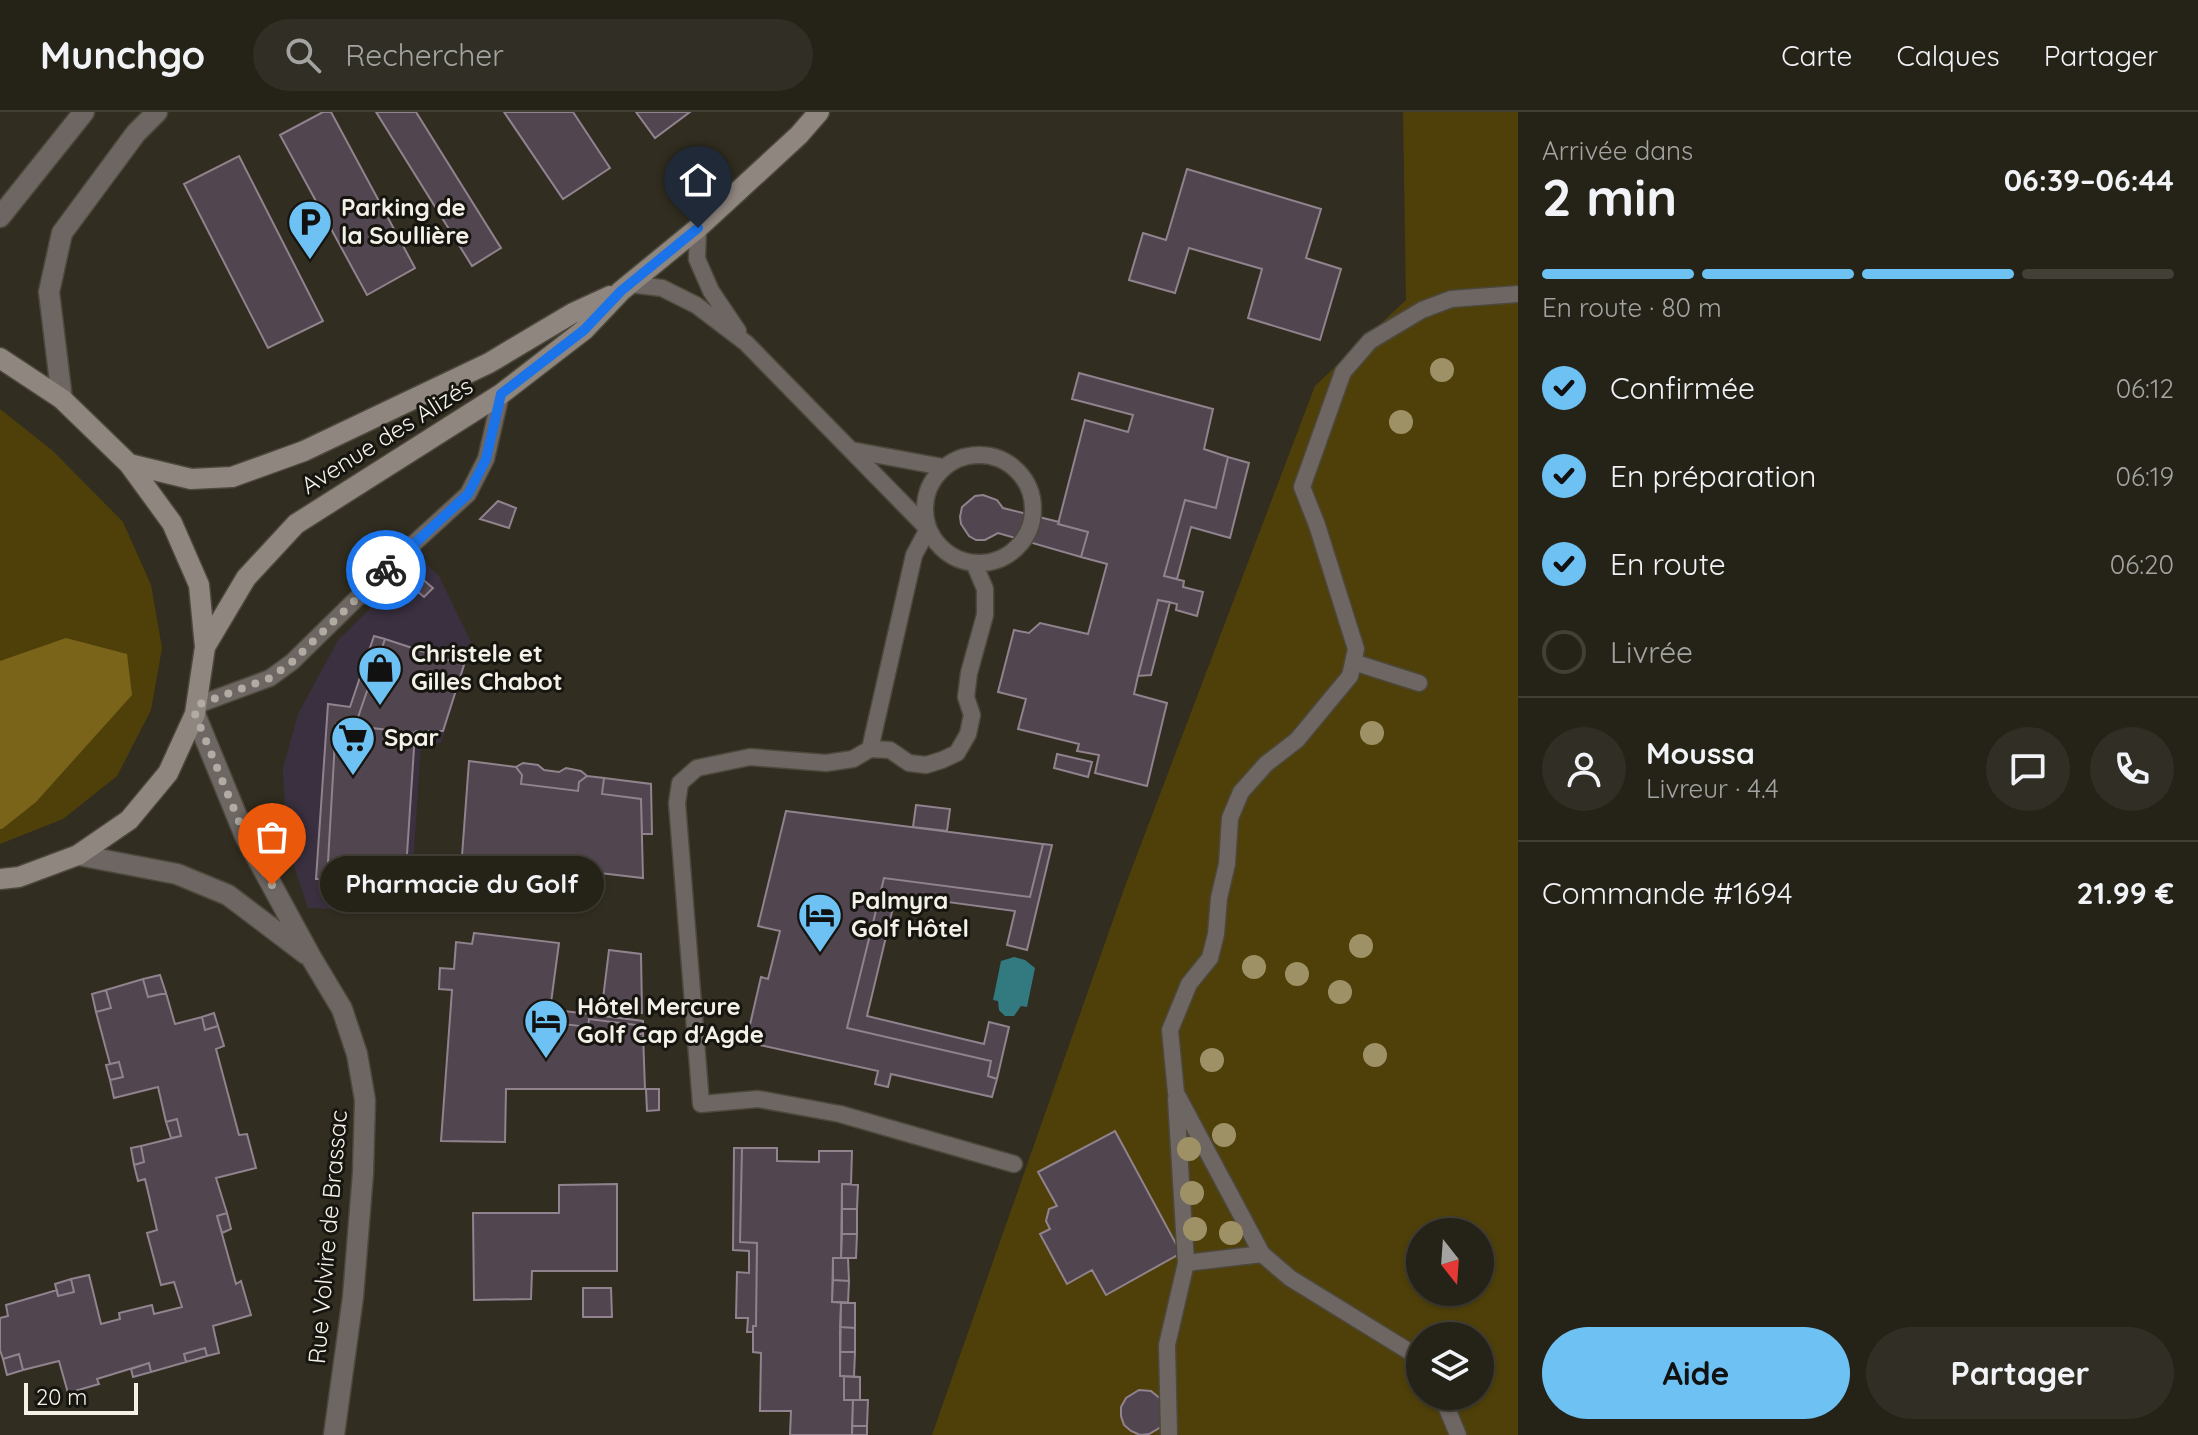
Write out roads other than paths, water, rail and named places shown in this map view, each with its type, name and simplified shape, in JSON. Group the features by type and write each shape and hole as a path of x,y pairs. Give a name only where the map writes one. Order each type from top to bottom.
{"street":[{"path":"1,211 84,112"},
{"path":"62,399 49,292 62,233 136,133 157,112"},
{"name":"Avenue des Alizés","path":"205,647 246,578 296,524 501,394 584,330 625,287 698,228 799,135 819,112"},
{"name":"Avenue des Alizés","path":"129,464 191,479 232,477 304,451 489,363 573,313 625,287"},
{"path":"0,358 62,399 129,464 172,523 199,585 205,647 196,709 168,773 129,820 78,855 19,877 0,879"},
{"name":"Rue Volvire de Brassac","path":"196,709 245,836 342,1009 357,1054 365,1100 363,1173 353,1297 334,1435"},
{"name":"Rue Volvire de Brassac","path":"78,855 177,874 228,895 312,959"}],"lane":[{"path":"698,228 697,259 711,291 746,343"},
{"path":"625,287 662,288 696,305 746,343 928,529 937,545 947,553 974,563 1002,558 1018,547 1029,529 1033,510 1030,491 1013,466 986,455 967,455 943,467 929,486 924,512 928,529 914,555 870,749"},
{"path":"1169,1435 1167,1345 1186,1263 1170,1030 1189,984 1210,958 1227,864 1230,818 1241,792 1266,764 1297,740 1323,710 1350,676 1356,649 1302,487 1343,372 1370,341 1422,310 1451,299 1518,294"},
{"path":"196,709 270,678 292,662 468,494 486,459 501,394"},
{"path":"851,450 943,467"},
{"path":"974,563 985,589 985,615 969,673 966,697 972,715 968,734 957,753 926,765 909,763 890,750 870,749 853,759 826,763 750,757 697,768 680,783 677,803 701,1104 758,1099 840,1114 1014,1164"},
{"path":"1353,662 1419,683"},
{"path":"1176,1093 1262,1254 1290,1278 1406,1350"},
{"path":"1186,1263 1262,1254"},
{"path":"1448,1410 1458,1435"}],"water":[{"path":"1014,957 1025,960 1035,968 1027,1007 1021,1006 1014,1016 1005,1016 999,1010 998,1001 993,1000 1001,961"}],"place":[{"name":"Parking de la Soullière","path":"310,261"},
{"name":"Christele et Gilles Chabot","path":"380,707"},
{"name":"Spar","path":"353,777"},
{"name":"Pharmacie du Golf","path":"272,885"},
{"name":"Palmyra Golf Hôtel","path":"820,954"},
{"name":"Hôtel Mercure Golf Cap d'Agde","path":"546,1060"}]}
